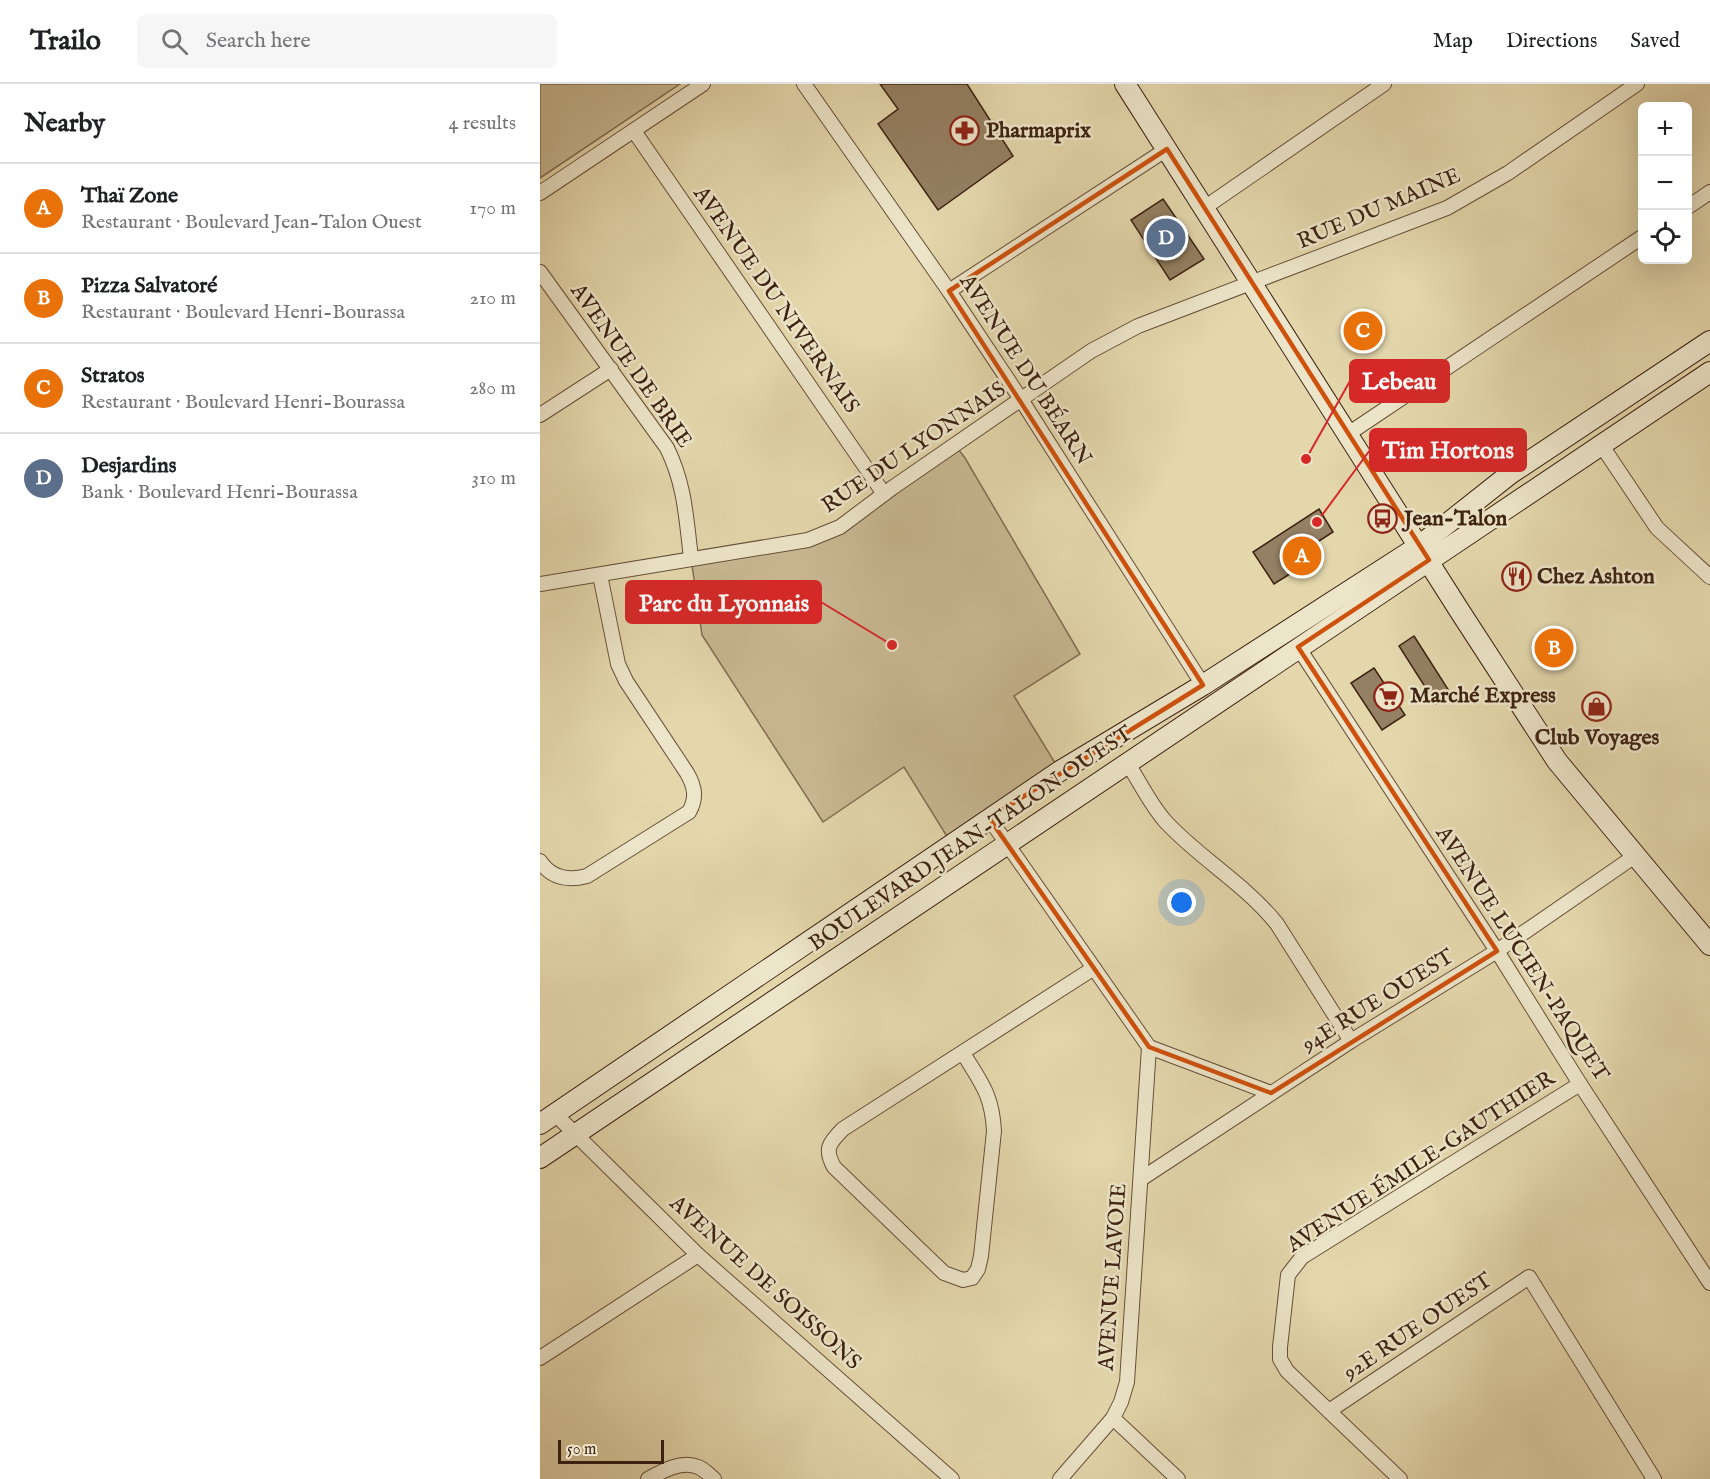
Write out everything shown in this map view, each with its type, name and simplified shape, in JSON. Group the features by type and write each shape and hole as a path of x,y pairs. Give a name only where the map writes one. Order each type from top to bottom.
{"street":[{"path":"540,193 703,84"},
{"name":"AVENUE DU BÉARN","path":"804,84 949,291 1203,685"},
{"path":"1125,84 1557,761 1710,945"},
{"path":"1204,208 1384,84"},
{"name":"RUE DU MAINE","path":"1252,283 1447,208 1508,173 1637,84"},
{"name":"AVENUE DU NIVERNAIS","path":"634,131 884,494"},
{"path":"949,291 1167,149"},
{"path":"1692,204 1710,192"},
{"path":"1348,434 1638,240"},
{"name":"AVENUE DE BRIE","path":"540,272 667,448 678,471 691,558"},
{"name":"RUE DU LYONNAIS","path":"540,584 808,540 840,526 1091,351 1138,326 1252,283"},
{"path":"1424,553 1510,474 1710,341"},
{"path":"540,415 611,369"},
{"path":"1424,553 1602,446 1710,372"},
{"path":"1602,446 1657,528 1710,577"},
{"name":"BOULEVARD JEAN-TALON OUEST","path":"540,1158 1298,647 1424,553"},
{"name":"BOULEVARD JEAN-TALON OUEST","path":"548,1119 1060,771 1424,553"},
{"path":"540,861 544,868 555,876 575,879 587,876 689,813 694,803 693,783 687,772 626,681 618,664 600,574"},
{"name":"AVENUE LUCIEN-PAQUET","path":"1298,647 1710,1283"},
{"path":"1127,762 1162,819 1263,906 1278,924 1351,1041"},
{"path":"989,818 1149,1047 1271,1093"},
{"name":"94E RUE OUEST","path":"1141,1179 1351,1041 1497,951 1635,856"},
{"path":"963,1053 989,1095 993,1110 994,1131 981,1257 978,1269 972,1278 963,1280 944,1273 834,1167 828,1148 843,1129 1094,968"},
{"name":"AVENUE LAVOIE","path":"1113,1418 1127,1382 1149,1047"},
{"name":"AVENUE ÉMILE-GAUTHIER","path":"1400,1479 1287,1371 1280,1359 1288,1275 1302,1257 1580,1084"},
{"name":"AVENUE DE SOISSONS","path":"548,1119 576,1133 698,1255 952,1479"},
{"path":"540,1358 698,1255"},
{"name":"92E RUE OUEST","path":"1329,1411 1529,1277 1654,1479"},
{"path":"1060,1479 1113,1418 1178,1479"},
{"path":"648,1479 667,1469 681,1466 698,1467 714,1479"}],"highlighted area":[{"path":"1167,149 1429,560 1298,647 1497,951 1271,1093 1149,1047 989,818 1203,685 949,291"}],"shaded area":[{"path":"540,84 680,84 540,178"},
{"path":"955,445 965,458 1080,654 1014,696 1060,771 951,843 904,767 823,822 702,635 691,558 808,540"}],"building":[{"path":"880,84 967,84 1013,156 938,210 878,124 898,109"},
{"path":"1163,199 1204,259 1170,280 1131,220"},
{"path":"1319,509 1333,532 1305,550 1312,560 1274,584 1253,552"},
{"path":"1414,636 1451,694 1436,704 1399,646"},
{"path":"1374,668 1405,715 1382,730 1351,683"}],"place":[{"name":"Pharmaprix","path":"965,131"},
{"name":"Desjardins","path":"1166,238"},
{"name":"Stratos","path":"1363,331"},
{"name":"Lebeau","path":"1306,459"},
{"name":"Jean-Talon","path":"1383,519"},
{"name":"Tim Hortons","path":"1317,522"},
{"name":"Thaï Zone","path":"1302,556"},
{"name":"Chez Ashton","path":"1516,577"},
{"name":"Parc du Lyonnais","path":"892,645"},
{"name":"Pizza Salvatoré","path":"1554,648"},
{"name":"Marché Express","path":"1389,696"},
{"name":"Club Voyages","path":"1597,706"}]}
